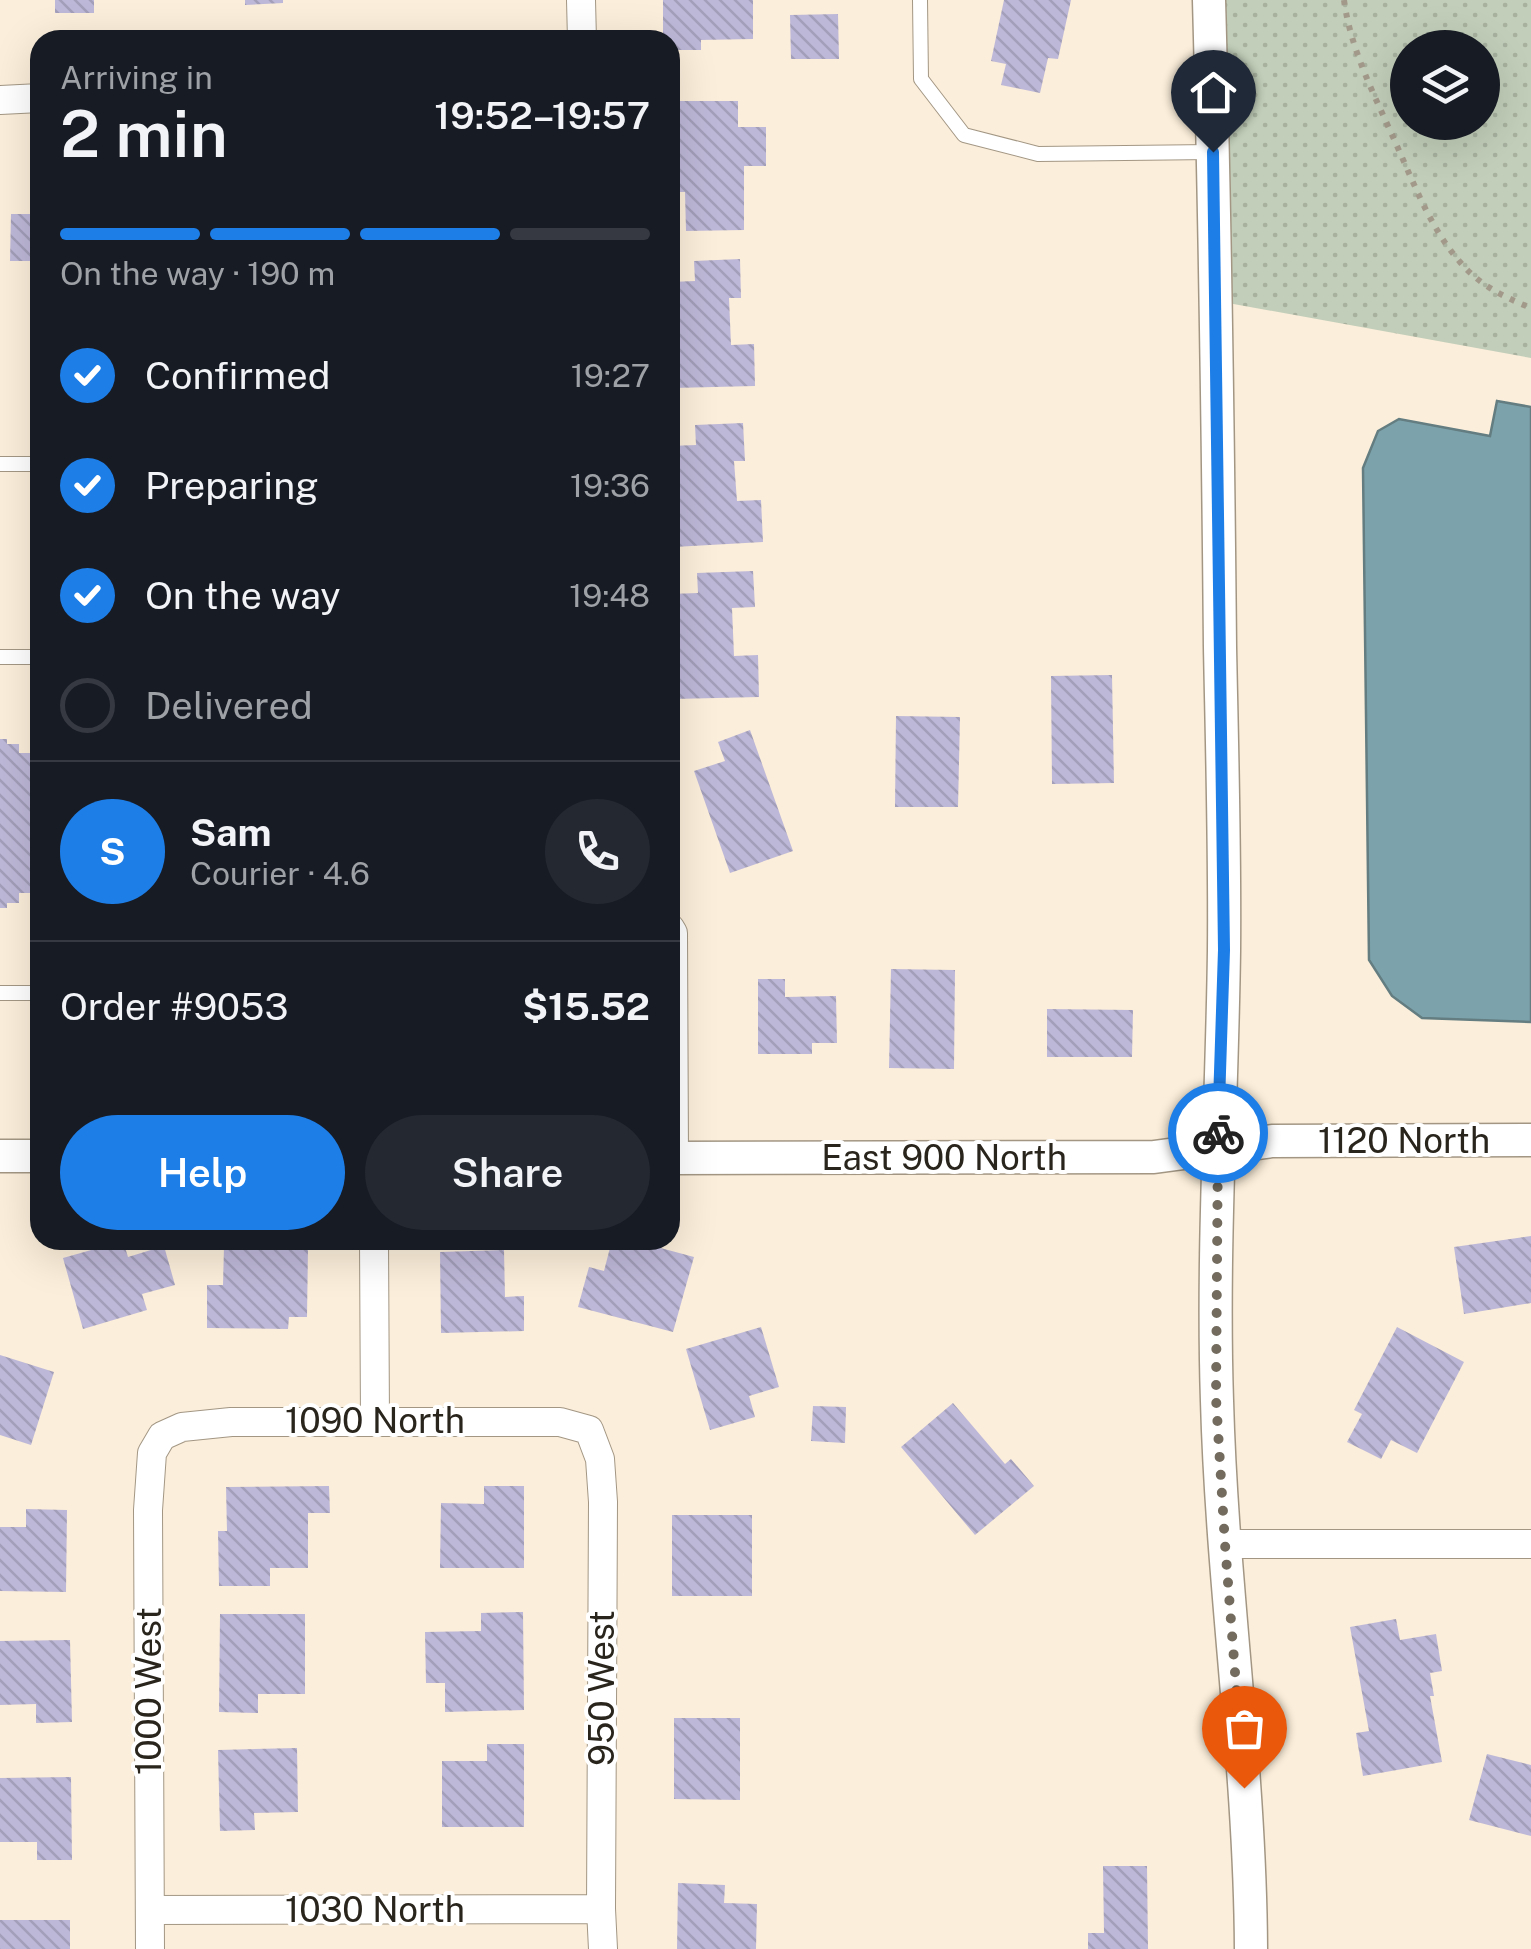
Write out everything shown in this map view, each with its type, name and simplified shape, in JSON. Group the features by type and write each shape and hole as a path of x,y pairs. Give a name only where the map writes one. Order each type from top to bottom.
{"street":[{"path":"581,0 582,30"},
{"path":"1210,0 1224,931 1216,1398 1247,1816 1250,1949"},
{"path":"0,100 30,98"},
{"name":"1120 North","path":"1218,1149 1272,1142 1531,1140"},
{"name":"East 900 North","path":"680,1158 1154,1157 1218,1149"},
{"path":"0,1156 30,1156"},
{"path":"374,1250 375,1421"},
{"name":"1090 North","path":"162,1436 182,1427 231,1422 560,1422 589,1430"},
{"name":"950 West","path":"589,1430 600,1460 603,1502 603,1949"},
{"name":"1000 West","path":"150,1949 148,1510 152,1453 162,1436"},
{"path":"1225,1544 1531,1544"},
{"name":"1030 North","path":"150,1910 601,1909"}],"lane":[{"path":"920,0 921,79 964,135 1038,154 1213,152"},
{"path":"0,464 30,464"},
{"path":"0,657 30,657"},
{"path":"0,994 30,994"}],"path":[{"path":"1344,0 1356,56 1432,224 1460,264 1496,294 1531,308"}],"green space":[{"path":"1220,0 1531,0 1531,358 1217,301"}],"water":[{"path":"1497,401 1531,407 1531,1022 1422,1018 1392,996 1369,960 1363,468 1378,431 1399,419 1490,436"}],"building":[{"path":"55,0 94,0 94,13 55,13"},
{"path":"245,0 283,0 283,3 245,5"},
{"path":"663,0 753,0 753,39 701,40 701,50 680,50 680,30 663,30"},
{"path":"1004,0 1071,0 1058,59 1048,58 1040,93 1001,85 1006,64 991,61"},
{"path":"838,14 839,59 791,59 790,15"},
{"path":"680,101 738,101 738,127 766,127 766,166 744,166 744,230 686,231 685,192 680,192"},
{"path":"11,214 30,214 30,261 10,261"},
{"path":"740,259 741,298 729,298 731,345 754,344 755,386 680,388 680,282 695,281 694,261"},
{"path":"743,423 745,461 734,461 737,501 761,500 763,542 680,547 680,446 696,445 695,425"},
{"path":"753,571 755,607 732,608 734,656 758,655 759,697 680,699 680,594 698,593 697,573"},
{"path":"1112,675 1114,783 1052,784 1051,676"},
{"path":"896,716 960,717 958,807 895,807"},
{"path":"750,730 793,851 730,873 694,771 725,761 718,742"},
{"path":"0,739 7,739 7,744 19,744 19,753 30,753 30,893 19,893 19,903 7,903 7,908 0,908"},
{"path":"891,969 955,970 954,1069 889,1068"},
{"path":"758,979 785,979 785,997 836,996 837,1043 812,1043 812,1054 758,1054"},
{"path":"1047,1009 1133,1010 1132,1057 1047,1057"},
{"path":"1531,1236 1531,1303 1464,1314 1454,1247"},
{"path":"91,1250 126,1250 128,1257 165,1250 175,1285 142,1294 147,1310 83,1329 63,1258"},
{"path":"224,1250 308,1250 307,1317 289,1317 288,1329 207,1328 207,1285 223,1285"},
{"path":"504,1250 505,1297 524,1296 524,1331 441,1333 440,1252"},
{"path":"609,1250 668,1250 694,1257 673,1332 578,1307 589,1267 604,1271"},
{"path":"761,1327 779,1387 749,1396 755,1417 710,1430 686,1349"},
{"path":"1397,1327 1464,1362 1417,1453 1391,1440 1381,1459 1347,1442 1362,1414 1354,1410"},
{"path":"0,1355 54,1372 31,1445 0,1435"},
{"path":"953,1403 1005,1464 1011,1459 1034,1486 975,1535 901,1447"},
{"path":"813,1406 846,1407 845,1443 811,1441"},
{"path":"329,1486 330,1513 308,1513 308,1568 270,1568 270,1586 219,1586 218,1531 227,1531 226,1487"},
{"path":"484,1486 524,1486 524,1568 440,1568 441,1503 484,1504"},
{"path":"26,1509 67,1510 66,1592 0,1591 0,1527 26,1527"},
{"path":"672,1515 752,1515 752,1596 672,1596"},
{"path":"523,1612 524,1710 445,1712 445,1683 426,1683 425,1632 481,1631 481,1613"},
{"path":"220,1614 305,1614 305,1694 258,1694 258,1713 219,1712"},
{"path":"1396,1619 1400,1640 1436,1634 1442,1671 1430,1673 1434,1696 1430,1696 1442,1762 1363,1776 1356,1733 1369,1731 1350,1627"},
{"path":"70,1640 72,1722 36,1723 36,1704 0,1705 0,1641"},
{"path":"674,1718 740,1718 740,1800 674,1799"},
{"path":"487,1744 524,1744 524,1827 442,1827 442,1761 487,1761"},
{"path":"297,1748 298,1812 254,1813 255,1830 220,1831 218,1750"},
{"path":"1487,1754 1531,1765 1531,1836 1469,1820"},
{"path":"71,1777 72,1860 37,1860 37,1842 0,1842 0,1778"},
{"path":"1103,1866 1147,1866 1148,1949 1088,1949 1088,1933 1104,1933"},
{"path":"678,1883 725,1885 724,1903 757,1904 756,1949 677,1949"},
{"path":"0,1920 70,1920 70,1949 0,1949"}],"way so far":[{"path":"1218,1133 1216,1398 1244,1788"}],"route":[{"path":"1213,152 1224,950 1218,1133"}]}
